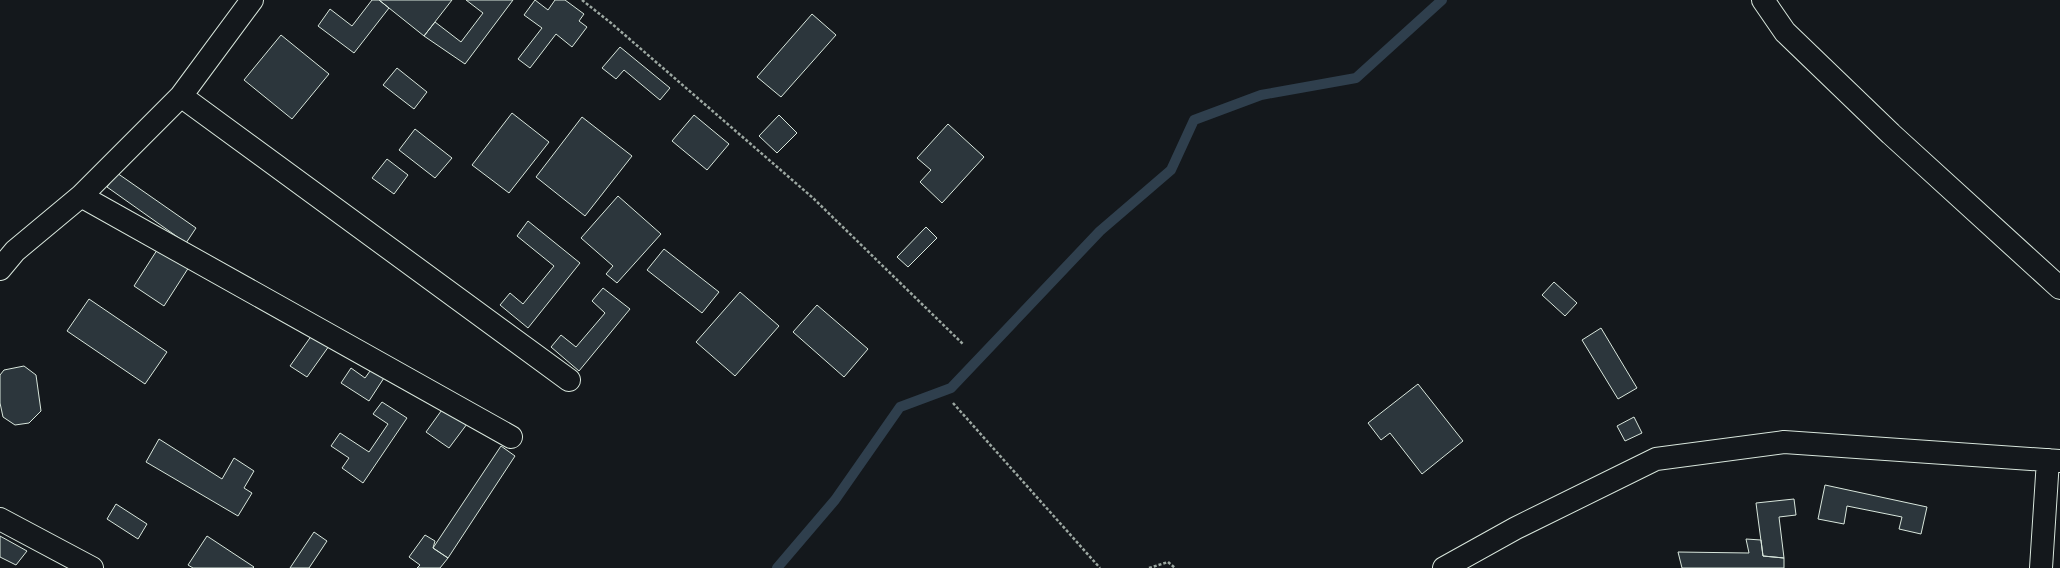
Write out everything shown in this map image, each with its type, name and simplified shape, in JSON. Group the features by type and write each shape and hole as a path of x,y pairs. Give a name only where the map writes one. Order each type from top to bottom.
{"street":[{"path":"0,269 15,251 81,196 181,96 252,0"},
{"path":"1763,0 1785,32 1891,134 2060,288"},
{"path":"181,96 569,380"},
{"path":"81,196 511,437"},
{"path":"1444,568 1516,528 1656,459 1784,442 2054,461 2041,568"},
{"path":"0,519 92,568"}],"path":[{"path":"582,0 612,23 813,198 964,345"},
{"path":"953,403 1100,568"},
{"path":"1149,568 1168,562 1174,568"}],"building":[{"path":"372,0 379,0 389,8 354,53 318,26 330,9 352,26"},
{"path":"379,0 452,0 424,36"},
{"path":"466,0 513,0 465,64 424,36 435,22 461,42 483,13"},
{"path":"535,0 548,10 555,0 565,0 584,14 579,21 587,27 572,47 556,34 530,68 518,59 542,28 524,15"},
{"path":"812,14 836,35 781,97 757,77"},
{"path":"281,35 329,74 292,119 244,80"},
{"path":"620,47 670,88 660,100 624,70 616,79 602,68"},
{"path":"397,68 427,92 414,109 383,85"},
{"path":"512,113 549,142 509,193 472,165"},
{"path":"694,115 729,144 707,170 672,141"},
{"path":"779,115 797,133 777,153 759,136"},
{"path":"582,117 632,156 585,216 536,177"},
{"path":"948,124 984,157 942,203 920,182 931,170 917,158"},
{"path":"415,129 452,158 435,178 399,150"},
{"path":"387,159 408,175 394,194 372,178"},
{"path":"117,173 196,228 186,243 107,187"},
{"path":"618,196 661,234 617,283 606,274 613,266 581,238"},
{"path":"528,221 580,263 528,328 500,305 510,293 523,304 554,266 517,236"},
{"path":"926,227 937,238 908,267 897,257"},
{"path":"159,247 189,267 164,306 134,286"},
{"path":"664,249 719,292 702,313 647,270"},
{"path":"1554,282 1577,303 1565,316 1542,295"},
{"path":"603,288 630,309 579,371 551,347 561,335 576,347 605,313 592,301"},
{"path":"740,292 779,326 735,376 696,342"},
{"path":"89,299 167,352 145,384 67,331"},
{"path":"817,305 868,349 844,377 793,332"},
{"path":"1601,328 1637,388 1618,399 1582,340"},
{"path":"312,335 329,346 307,377 290,366"},
{"path":"383,353 395,361 369,401 341,383 351,368 365,378"},
{"path":"24,366 36,375 41,411 29,423 15,425 3,417 0,403 0,375 4,370"},
{"path":"1418,384 1463,441 1422,474 1390,433 1381,440 1368,423"},
{"path":"382,402 407,418 363,483 342,468 349,458 331,446 340,433 369,452 388,424 373,414"},
{"path":"444,407 467,424 449,448 426,432"},
{"path":"1634,417 1642,433 1625,441 1617,426"},
{"path":"159,439 222,479 234,458 254,471 244,488 252,493 238,516 146,462"},
{"path":"501,446 515,456 448,558 433,548"},
{"path":"1825,485 1927,507 1921,534 1899,529 1902,517 1847,506 1844,524 1818,519"},
{"path":"1794,499 1796,515 1779,517 1784,558 1763,556 1756,503"},
{"path":"116,504 147,524 138,539 107,519"},
{"path":"314,532 327,541 309,568 290,568"},
{"path":"425,535 435,541 433,548 448,558 440,568 417,568 420,565 409,557"},
{"path":"0,536 27,551 16,565 0,557"},
{"path":"207,536 254,567 193,568 188,565"},
{"path":"1746,539 1761,540 1763,556 1784,558 1784,568 1682,568 1678,552 1749,553"}],"waterway":[{"path":"777,568 835,500 900,407 951,388 1100,231 1171,170 1194,120 1261,95 1356,78 1442,0"}]}
